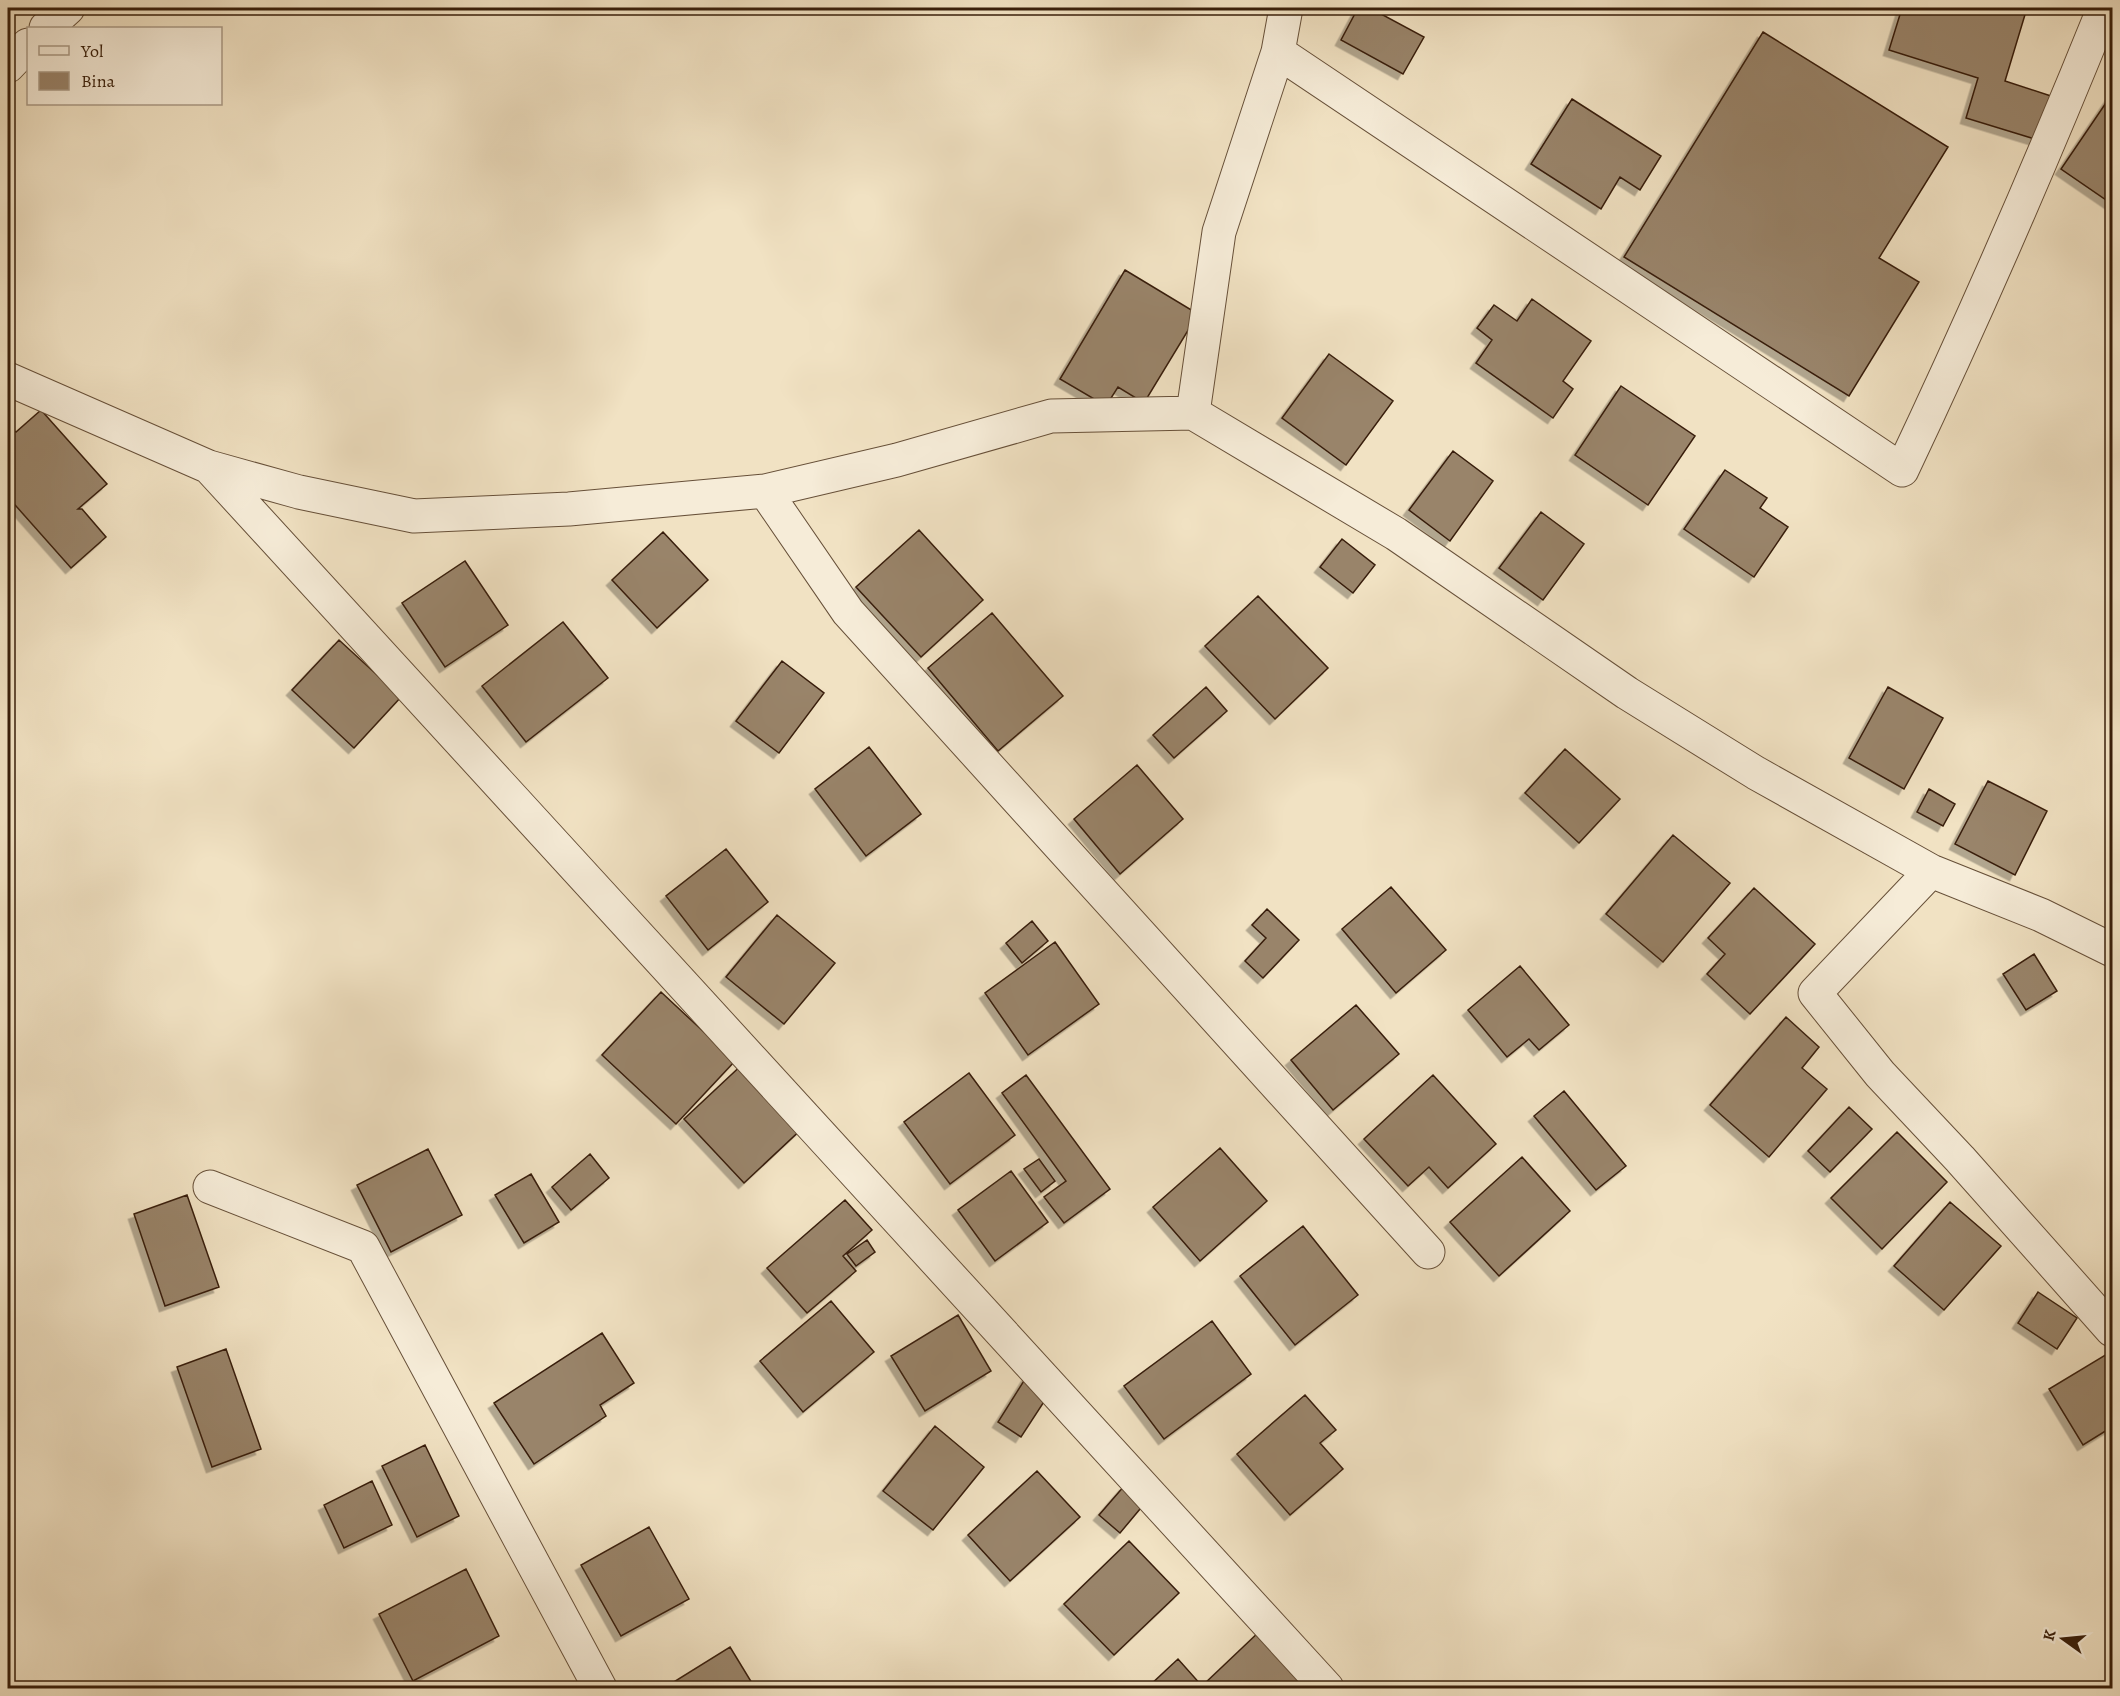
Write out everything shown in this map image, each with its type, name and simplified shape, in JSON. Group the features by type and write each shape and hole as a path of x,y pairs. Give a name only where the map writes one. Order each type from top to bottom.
{"street":[{"path":"47,27 68,8"},
{"path":"1193,413 1219,232 1278,52 1286,8"},
{"path":"1278,52 1902,470 2037,176 2104,8"},
{"path":"8,66 27,46"},
{"path":"8,379 209,466 299,492 414,516 568,509 765,491 897,460 1051,416 1193,413 1396,534 1627,693 1756,773 1931,871 2041,915 2112,950"},
{"path":"209,466 1327,1689"},
{"path":"765,491 848,612 1428,1252"},
{"path":"1931,871 1815,993 1880,1074 2112,1330"},
{"path":"210,1186 363,1247 600,1689"}],"building":[{"path":"1358,8 1370,8 1424,37 1403,74 1341,40"},
{"path":"1902,8 2027,8 2005,81 2051,96 2038,140 1966,118 1978,78 1889,50"},
{"path":"1763,32 1948,147 1879,258 1919,282 1849,396 1624,257"},
{"path":"2112,94 2112,204 2061,169"},
{"path":"1572,99 1661,156 1640,190 1620,177 1601,209 1531,164"},
{"path":"1125,270 1198,314 1144,403 1118,387 1106,406 1060,379"},
{"path":"1532,299 1591,341 1563,381 1573,389 1553,418 1476,363 1492,340 1477,328 1494,305 1517,321"},
{"path":"1329,354 1393,401 1346,465 1282,418"},
{"path":"1621,386 1695,436 1648,505 1575,455"},
{"path":"41,410 107,484 78,509 82,509 106,537 71,568 8,497 8,433 12,429 16,432"},
{"path":"1453,451 1493,481 1450,541 1409,510"},
{"path":"1725,470 1767,498 1760,508 1788,527 1754,577 1684,529"},
{"path":"1541,512 1584,544 1543,600 1499,568"},
{"path":"919,530 983,600 921,657 856,587"},
{"path":"663,532 708,580 657,628 612,580"},
{"path":"1342,539 1375,565 1353,593 1320,567"},
{"path":"465,561 508,625 445,667 402,603"},
{"path":"1258,596 1328,668 1275,719 1205,646"},
{"path":"992,613 1063,696 998,751 928,668"},
{"path":"563,622 608,678 526,742 482,686"},
{"path":"339,640 401,697 354,748 292,690"},
{"path":"782,661 824,693 779,753 736,721"},
{"path":"1206,687 1227,711 1174,758 1153,735"},
{"path":"1888,687 1943,718 1904,789 1849,758"},
{"path":"869,747 921,814 866,856 815,789"},
{"path":"1565,749 1620,799 1579,843 1525,793"},
{"path":"1137,765 1183,819 1120,874 1074,819"},
{"path":"1988,781 2047,811 2015,875 1955,844"},
{"path":"1929,789 1955,804 1943,826 1917,812"},
{"path":"1673,835 1730,883 1663,962 1606,914"},
{"path":"726,849 768,902 708,950 666,896"},
{"path":"1391,887 1446,950 1396,993 1342,929"},
{"path":"1754,888 1815,944 1750,1014 1707,974 1725,954 1708,938"},
{"path":"1267,909 1299,940 1263,978 1245,961 1266,938 1252,925"},
{"path":"777,915 835,963 784,1024 726,977"},
{"path":"1032,921 1048,941 1022,963 1006,943"},
{"path":"1055,942 1099,1004 1028,1055 985,993"},
{"path":"2034,954 2057,991 2026,1010 2003,974"},
{"path":"1520,966 1569,1025 1539,1050 1529,1039 1507,1057 1468,1010"},
{"path":"661,992 735,1061 676,1124 602,1055"},
{"path":"1356,1005 1399,1054 1333,1110 1291,1060"},
{"path":"1786,1017 1819,1047 1802,1068 1827,1089 1769,1157 1710,1105"},
{"path":"747,1060 807,1124 744,1183 684,1119"},
{"path":"969,1073 1015,1135 950,1184 904,1122"},
{"path":"1026,1075 1110,1189 1064,1223 1044,1197 1066,1181 1002,1093"},
{"path":"1433,1075 1496,1144 1448,1188 1429,1167 1408,1186 1364,1139"},
{"path":"1564,1091 1626,1166 1596,1190 1534,1116"},
{"path":"1849,1107 1872,1129 1830,1172 1808,1151"},
{"path":"1897,1132 1947,1182 1882,1249 1831,1198"},
{"path":"1220,1148 1267,1201 1200,1261 1153,1207"},
{"path":"428,1149 462,1215 391,1252 357,1185"},
{"path":"590,1154 609,1178 571,1210 552,1187"},
{"path":"1522,1157 1570,1211 1499,1276 1450,1222"},
{"path":"1039,1159 1055,1181 1041,1192 1024,1169"},
{"path":"1011,1171 1048,1222 995,1261 958,1210"},
{"path":"531,1174 559,1222 524,1243 495,1195"},
{"path":"187,1195 219,1287 165,1306 134,1214"},
{"path":"845,1200 872,1230 843,1256 856,1271 807,1313 767,1268"},
{"path":"1950,1202 2001,1246 1944,1310 1894,1266"},
{"path":"1303,1226 1358,1295 1295,1345 1240,1276"},
{"path":"867,1240 875,1252 856,1266 847,1254"},
{"path":"2038,1292 2077,1318 2057,1349 2018,1323"},
{"path":"831,1301 874,1352 803,1412 760,1361"},
{"path":"958,1315 991,1371 925,1411 891,1356"},
{"path":"1212,1321 1251,1374 1164,1439 1124,1386"},
{"path":"602,1333 634,1383 600,1405 606,1416 534,1464 494,1403"},
{"path":"226,1349 261,1449 212,1467 177,1367"},
{"path":"2112,1351 2112,1427 2083,1445 2049,1389"},
{"path":"1027,1376 1051,1391 1021,1437 998,1422"},
{"path":"1305,1395 1336,1430 1320,1443 1343,1469 1290,1515 1237,1454"},
{"path":"935,1426 984,1467 933,1530 883,1491"},
{"path":"425,1445 459,1516 417,1537 382,1466"},
{"path":"1037,1471 1080,1517 1010,1581 968,1535"},
{"path":"372,1481 392,1525 344,1548 324,1505"},
{"path":"1125,1485 1145,1503 1120,1533 1099,1515"},
{"path":"649,1527 689,1599 621,1636 581,1565"},
{"path":"1129,1541 1179,1593 1114,1655 1064,1604"},
{"path":"466,1569 499,1636 413,1681 379,1614"},
{"path":"1261,1630 1313,1688 1147,1688 1178,1659 1202,1686"},
{"path":"730,1647 755,1688 664,1688"}]}
